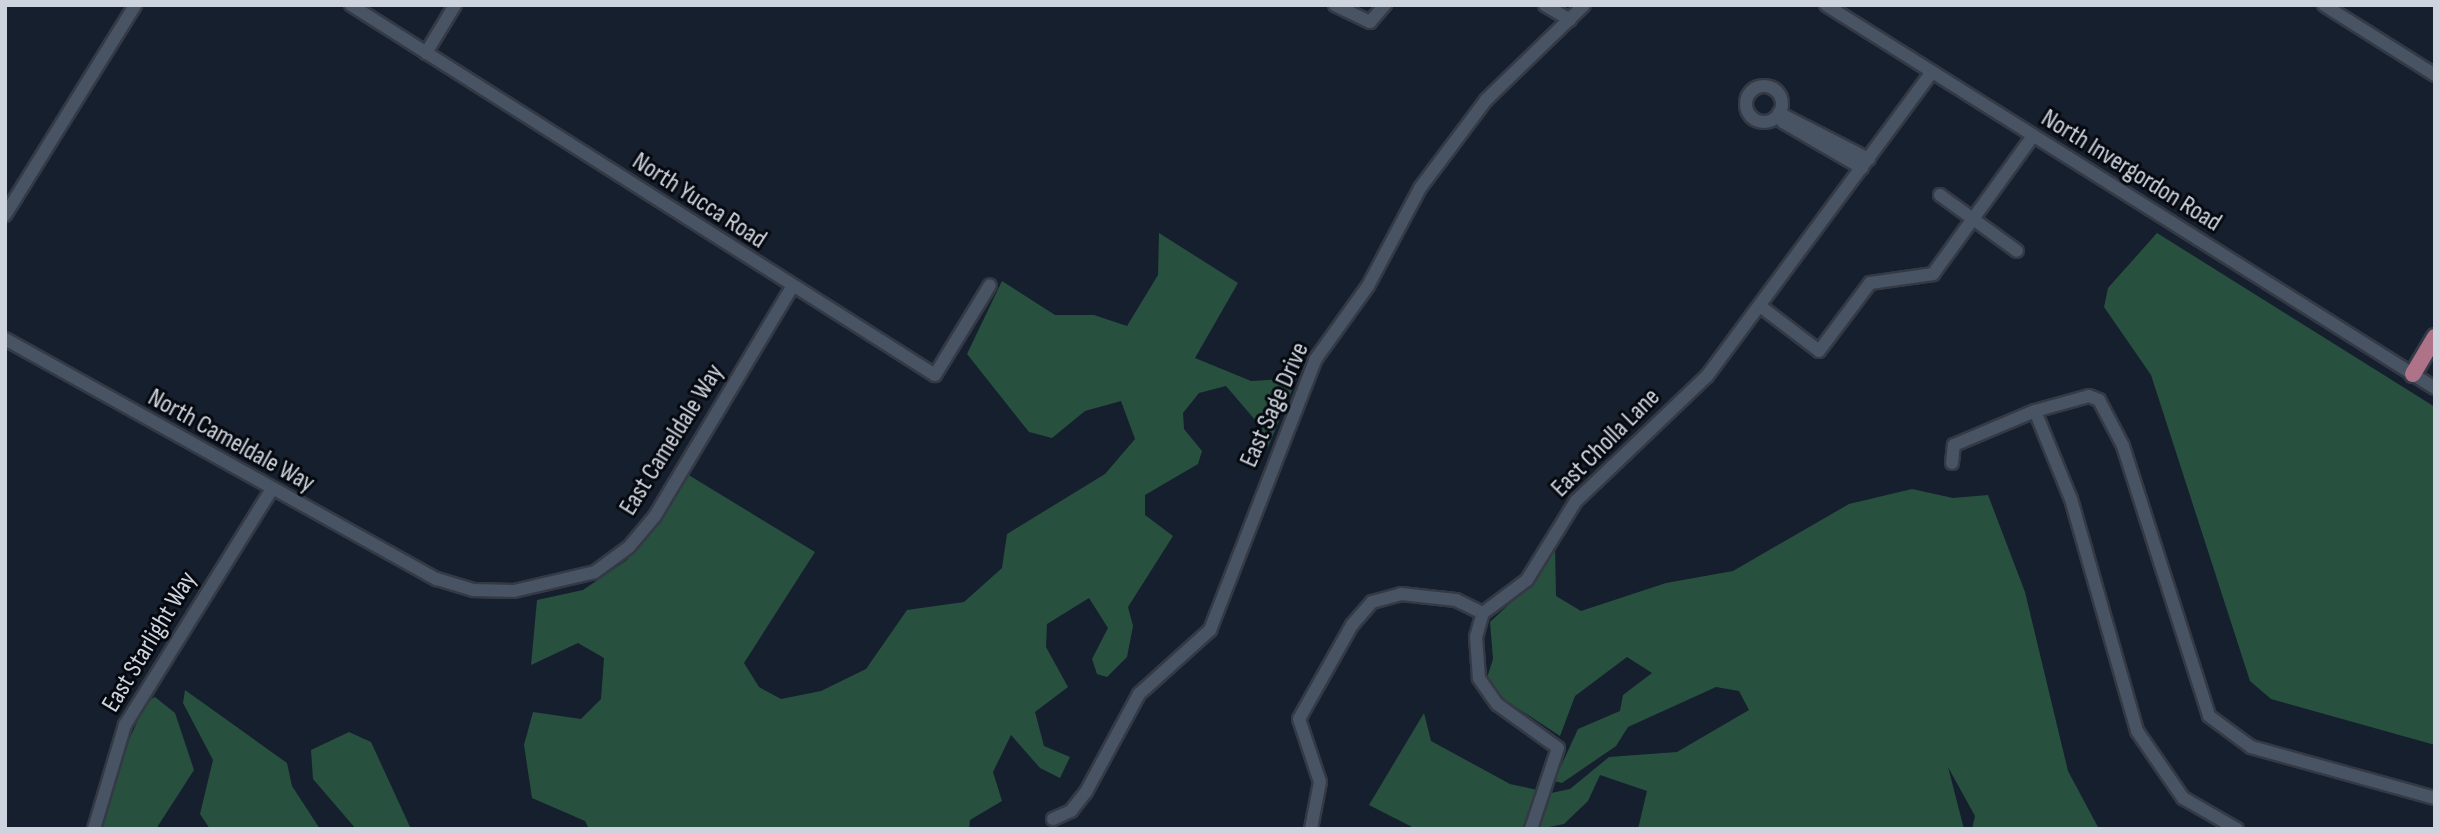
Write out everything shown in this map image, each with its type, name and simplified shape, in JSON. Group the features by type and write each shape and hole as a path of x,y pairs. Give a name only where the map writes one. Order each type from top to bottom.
{"main road":[{"path":"2413,374 2435,337"}],"street":[{"path":"105,46 125,5"},
{"path":"5,215 42,148 105,46 135,5"},
{"name":"North Yucca Road","path":"351,5 935,376 990,285"},
{"path":"426,53 455,5"},
{"path":"1335,5 1370,22 1385,5"},
{"path":"1545,5 1570,20"},
{"name":"East Sage Drive","path":"1053,819 1071,811 1086,793 1139,694 1210,630 1315,360 1368,286 1420,188 1474,113 1584,5"},
{"name":"North Invergordon Road","path":"1826,5 2435,388"},
{"path":"2324,5 2435,75"},
{"name":"East Cholla Lane","path":"1483,613 1527,580 1576,501 1707,376 1932,72"},
{"path":"1779,113 1865,163"},
{"path":"1760,306 1819,351 1870,283 1933,274 2033,136"},
{"path":"5,200 42,148"},
{"path":"1940,195 2018,251"},
{"name":"East Cameldale Way","path":"437,579 473,590 555,586 595,572 629,547 655,516 792,287"},
{"name":"North Cameldale Way","path":"5,339 271,490 437,579"},
{"path":"1952,463 1954,445 2035,411 2089,396 2109,411 2202,703 2222,730 2251,747 2435,798"},
{"path":"2035,411 2071,499 2137,732 2183,799 2237,829"},
{"name":"East Starlight Way","path":"94,829 125,725 271,490"},
{"path":"1311,829 1320,782 1299,719 1352,625 1372,602 1401,594 1456,600 1483,613 1476,637 1479,678 1497,704 1558,748 1531,829"}],"green space":[{"path":"1159,233 1238,283 1195,358 1251,381 1297,378 1268,447 1250,439 1262,428 1226,386 1199,393 1183,413 1184,429 1202,451 1198,464 1145,495 1145,515 1173,536 1128,607 1133,626 1127,657 1107,677 1097,674 1092,659 1108,628 1089,598 1047,624 1046,647 1068,687 1035,712 1044,746 1070,757 1060,778 1040,768 1011,735 993,772 1002,801 970,820 969,829 589,829 585,821 532,798 524,745 533,712 581,719 601,699 604,658 578,643 531,665 537,600 583,590 627,560 687,474 815,552 744,663 759,687 781,699 821,691 866,669 907,610 964,602 1002,568 1007,534 1105,474 1135,439 1121,401 1085,411 1052,438 1029,432 967,354 1002,281 1055,315 1094,315 1127,326 1158,275"},
{"path":"2157,233 2435,407 2435,745 2271,699 2250,681 2151,375 2104,307 2108,288"},
{"path":"1912,489 1953,498 1988,495 2025,592 2068,771 2099,829 1972,829 1975,816 1948,767 1964,829 1638,829 1647,791 1600,775 1588,801 1564,824 1539,829 1551,793 1570,789 1609,757 1677,752 1749,710 1739,691 1716,687 1628,727 1616,746 1562,783 1554,781 1578,729 1620,711 1623,695 1652,673 1627,657 1575,696 1560,736 1493,692 1487,678 1493,659 1490,622 1534,581 1555,546 1556,596 1581,611 1666,583 1733,571 1849,504"},
{"path":"185,690 287,763 292,786 320,829 210,829 200,814 213,760 183,703"},
{"path":"155,697 175,713 194,770 156,829 101,829 112,776 147,701"},
{"path":"1424,713 1431,741 1510,784 1537,790 1522,829 1416,829 1369,805"},
{"path":"349,732 371,742 411,829 356,829 313,779 311,750"}]}
